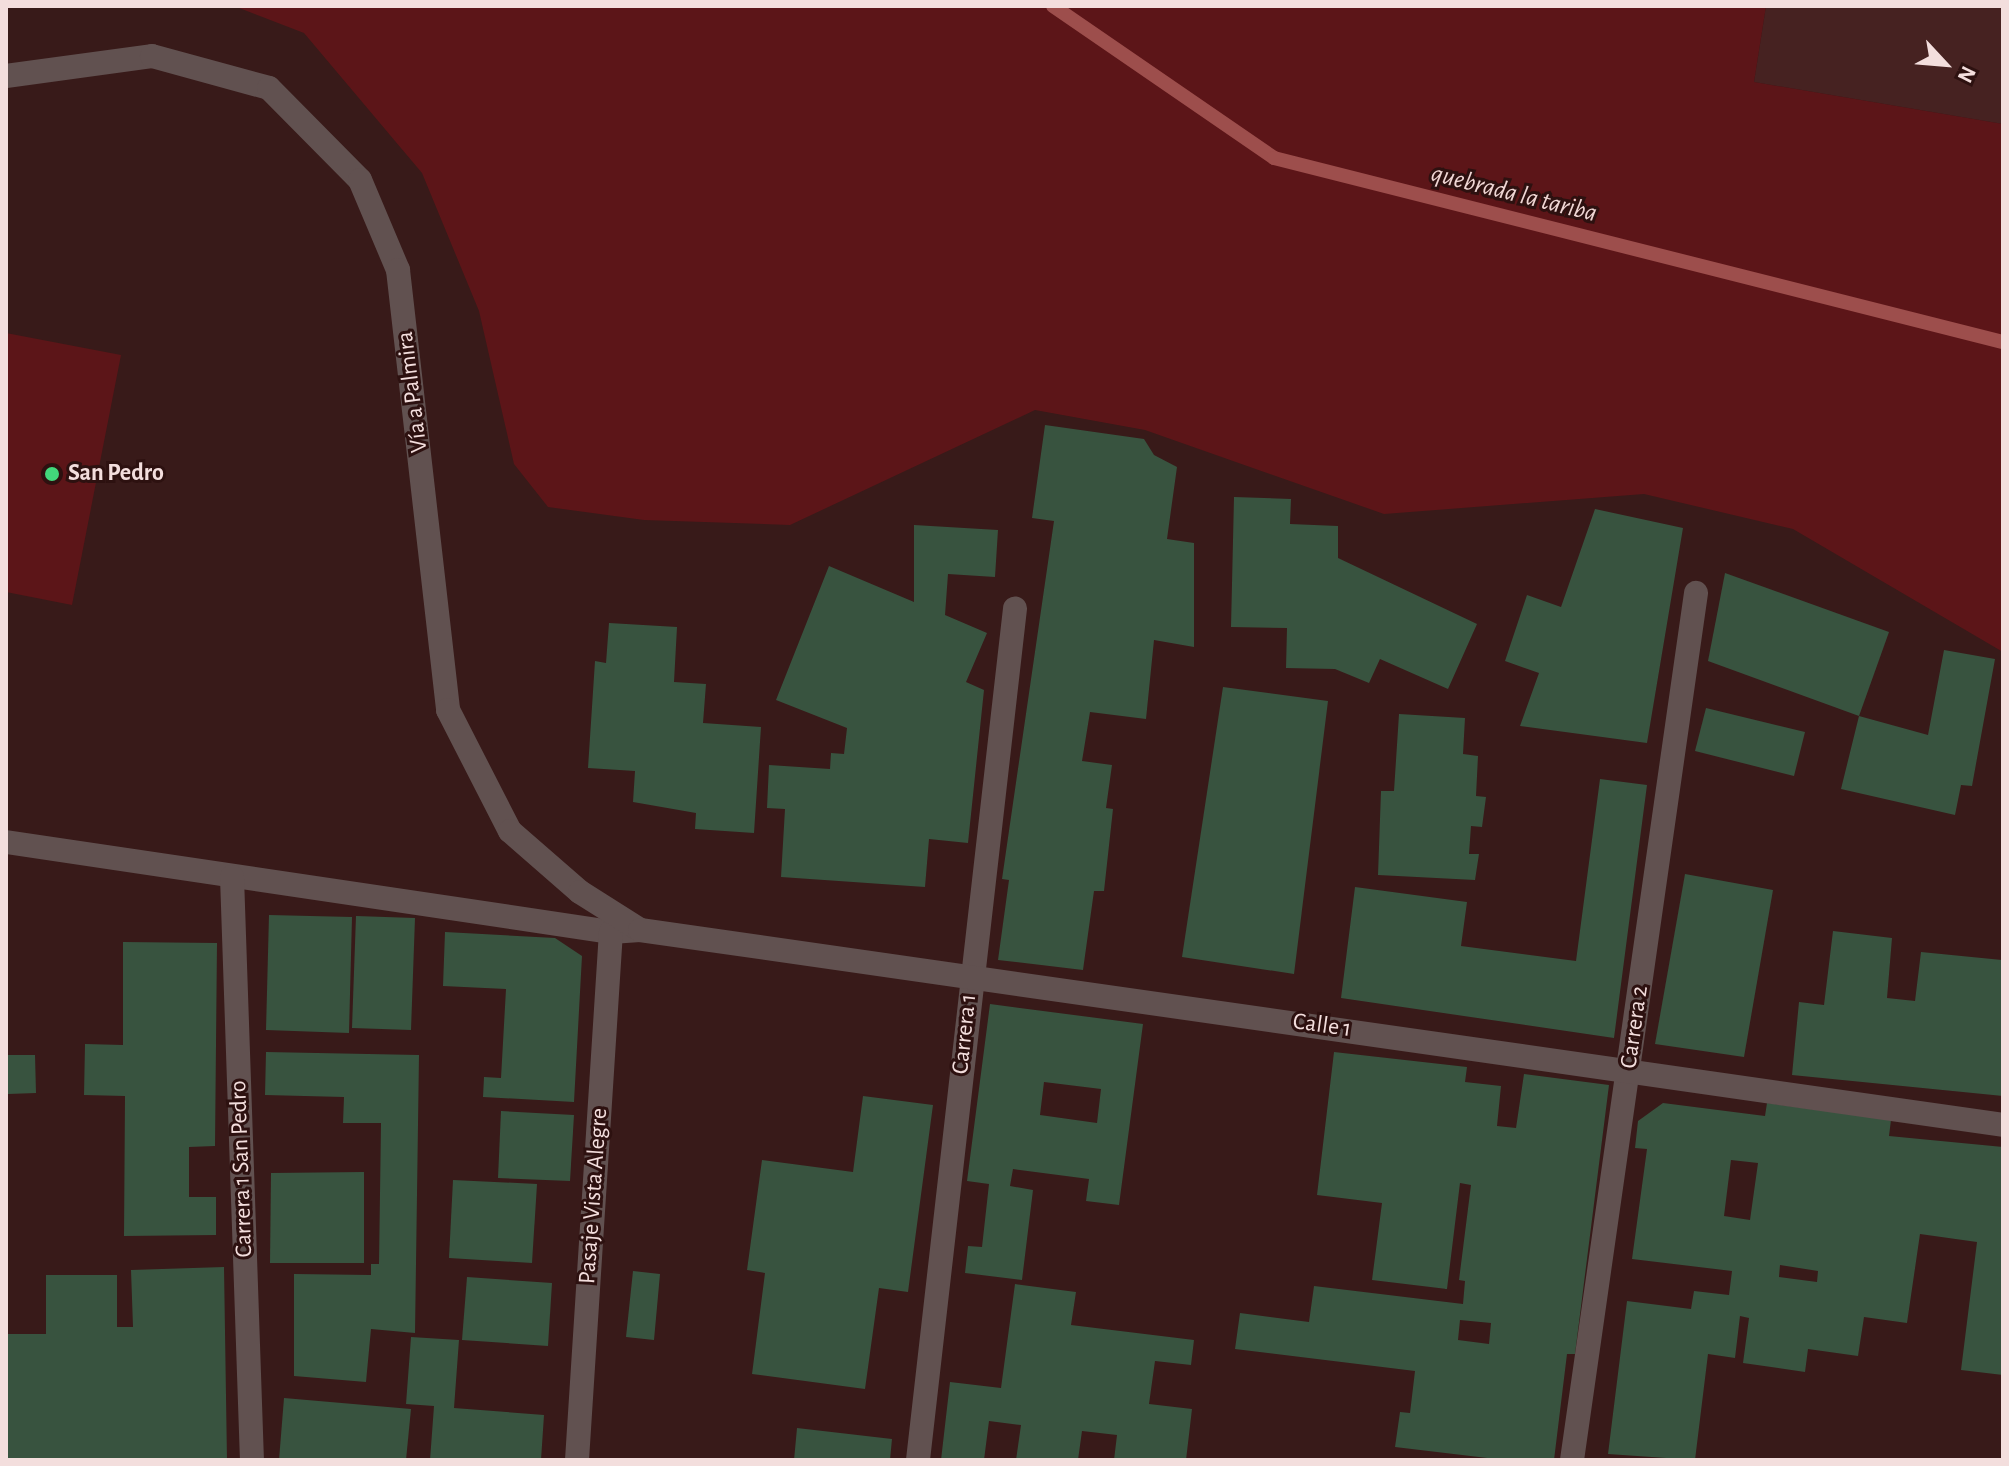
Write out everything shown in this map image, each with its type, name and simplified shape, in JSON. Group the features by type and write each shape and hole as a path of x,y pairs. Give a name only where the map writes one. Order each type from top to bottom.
{"street":[{"name":"Vía a Palmira","path":"6,76 152,56 269,88 360,180 398,270 448,710 510,831 580,892 640,930"},
{"name":"Carrera 2","path":"1572,1460 1696,593"},
{"name":"Carrera 1","path":"918,1460 1015,609"},
{"path":"6,842 232,877 411,899 611,932 640,930"},
{"name":"Carrera 1 San Pedro","path":"232,877 252,1460"},
{"name":"Calle 1","path":"640,930 971,979 1629,1068 2003,1125"},
{"name":"Pasaje Vista Alegre","path":"577,1460 611,932"}],"shaded area":[{"path":"234,6 1766,6 1754,82 2003,124 2003,652 1793,529 1644,494 1384,514 1145,430 1035,410 790,525 644,520 548,507 514,464 479,311 422,173 304,33"},
{"path":"1766,6 2003,6 2003,124 1754,82"},
{"name":"San Pedro","path":"6,333 121,355 72,605 6,592"}],"building":[{"path":"1045,425 1144,439 1154,455 1177,467 1167,539 1194,543 1194,647 1154,640 1146,719 1090,712 1082,761 1112,765 1106,808 1113,809 1104,891 1094,891 1083,970 998,960 1009,880 1002,879 1054,521 1032,518"},
{"path":"1234,497 1291,499 1290,524 1338,526 1338,558 1477,624 1448,689 1380,659 1369,683 1335,669 1286,668 1287,628 1231,627"},
{"path":"1595,509 1683,528 1647,743 1520,726 1539,673 1505,661 1527,595 1561,607"},
{"path":"914,525 998,530 995,577 948,574 945,615 987,633 966,682 984,690 968,843 929,839 925,887 781,877 785,809 767,808 769,765 830,769 831,753 844,754 847,728 776,700 829,566 914,602"},
{"path":"1725,573 1889,632 1859,716 1708,661"},
{"path":"609,623 677,627 674,682 706,684 703,723 761,727 754,833 695,829 696,813 633,802 635,771 588,768 595,661 606,663"},
{"path":"1944,650 1995,659 1972,786 1961,785 1955,815 1841,789 1859,716 1928,735"},
{"path":"1223,687 1328,701 1294,974 1182,957"},
{"path":"1706,708 1805,732 1794,776 1695,751"},
{"path":"1399,714 1465,718 1463,754 1478,756 1476,796 1486,797 1482,827 1471,826 1469,854 1479,854 1475,880 1378,875 1381,791 1394,791"},
{"path":"1600,779 1647,785 1614,1038 1341,998 1355,887 1467,902 1461,946 1576,961"},
{"path":"1685,874 1773,890 1744,1057 1655,1044"},
{"path":"269,915 352,917 349,1033 266,1030"},
{"path":"356,916 415,918 411,1030 352,1028"},
{"path":"1833,931 1892,938 1887,998 1915,1001 1921,952 2002,960 2003,1096 1792,1075 1799,1002 1824,1005"},
{"path":"445,932 555,938 582,956 574,1102 483,1097 484,1077 501,1078 506,989 443,986"},
{"path":"123,942 217,943 215,1146 189,1147 189,1197 216,1197 216,1235 124,1236 125,1096 84,1095 85,1044 123,1045"},
{"path":"990,1004 1143,1024 1119,1205 1086,1201 1089,1179 1013,1169 1010,1186 1033,1190 1022,1280 965,1273 968,1246 982,1247 989,1184 967,1181","holes":["1044,1082 1101,1089 1097,1123 1040,1115"]},
{"path":"266,1052 419,1055 415,1333 371,1329 366,1382 294,1376 294,1274 371,1275 371,1264 379,1264 381,1123 343,1123 344,1097 265,1095"},
{"path":"1334,1052 1467,1067 1465,1082 1501,1086 1497,1126 1516,1128 1524,1074 1609,1085 1575,1354 1567,1354 1554,1460 1504,1460 1395,1447 1400,1412 1410,1413 1415,1371 1235,1349 1240,1313 1309,1322 1314,1286 1463,1304 1465,1281 1459,1280 1471,1185 1460,1183 1447,1289 1372,1280 1382,1203 1317,1195","holes":["1460,1320 1491,1323 1489,1344 1458,1340"]},
{"path":"8,1055 35,1055 36,1093 8,1094"},
{"path":"863,1096 933,1105 908,1292 879,1288 865,1389 752,1374 765,1273 747,1270 762,1160 853,1172"},
{"path":"1663,1103 1765,1116 1767,1103 1891,1120 1889,1136 2003,1147 2003,1375 1961,1370 1977,1242 1920,1234 1907,1323 1864,1317 1858,1356 1808,1349 1805,1372 1743,1363 1749,1318 1740,1316 1735,1358 1708,1354 1695,1460 1608,1454 1627,1301 1691,1309 1694,1291 1729,1295 1732,1271 1632,1259 1647,1149 1635,1148 1638,1121","holes":["1731,1160 1758,1163 1750,1220 1724,1216","1780,1265 1818,1271 1817,1282 1779,1277"]},
{"path":"501,1111 574,1115 570,1181 498,1178"},
{"path":"364,1172 364,1263 270,1263 271,1173"},
{"path":"453,1180 537,1184 532,1263 449,1258"},
{"path":"224,1267 227,1460 6,1460 6,1334 46,1334 46,1275 117,1275 117,1327 133,1327 131,1270"},
{"path":"633,1271 660,1274 654,1340 626,1337"},
{"path":"467,1277 552,1283 548,1346 462,1340"},
{"path":"1015,1284 1076,1292 1071,1325 1194,1340 1191,1365 1155,1361 1149,1404 1192,1409 1186,1460 1114,1460 1117,1435 1082,1431 1078,1460 1016,1460 1021,1425 989,1421 984,1460 941,1460 950,1382 1001,1388"},
{"path":"411,1337 459,1340 454,1408 544,1415 541,1460 430,1460 434,1406 406,1404"},
{"path":"284,1398 411,1409 406,1460 279,1460"},
{"path":"797,1428 892,1439 890,1460 794,1460"}],"waterway":[{"name":"quebrada la tariba","path":"1053,6 1274,158 2003,342"}],"place":[{"name":"San Pedro","path":"52,474"}]}
